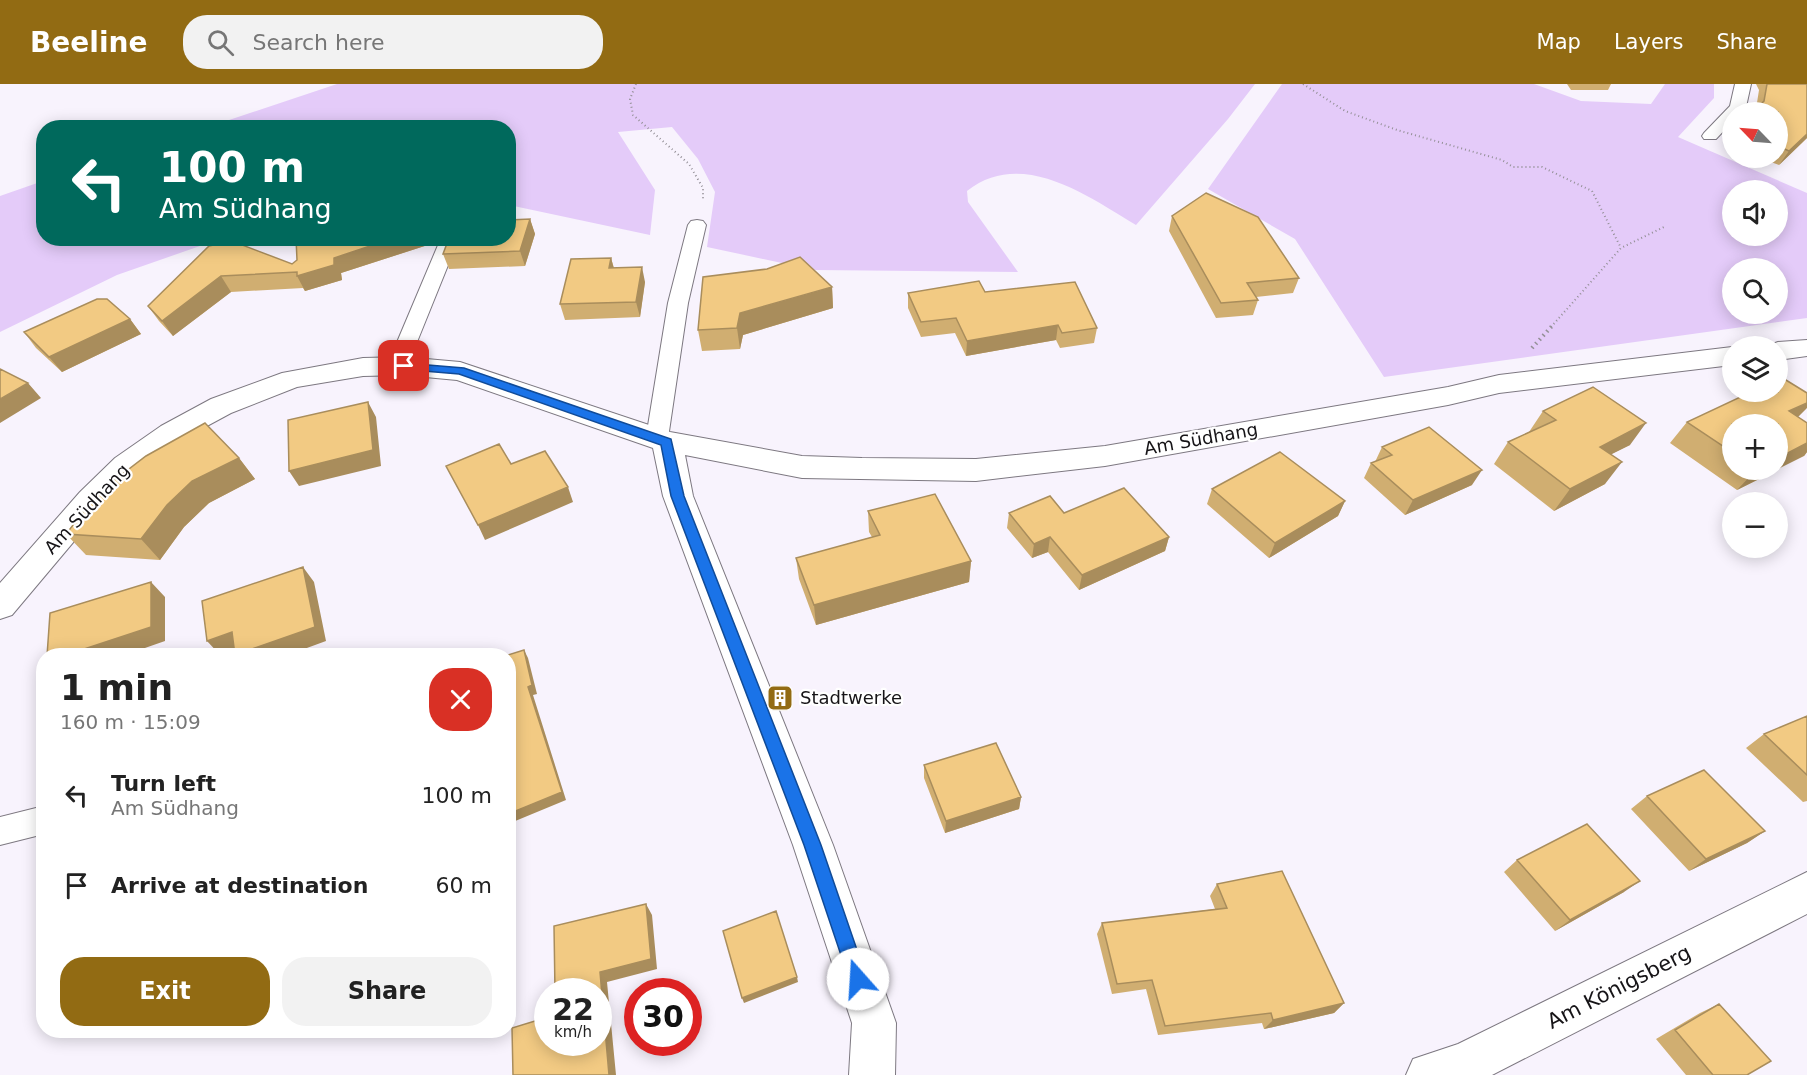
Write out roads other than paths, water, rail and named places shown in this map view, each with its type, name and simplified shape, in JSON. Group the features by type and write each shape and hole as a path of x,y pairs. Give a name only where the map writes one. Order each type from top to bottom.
{"street":[{"path":"1788,350 1807,348"},
{"name":"Am Südhang","path":"0,606 91,500 126,465 171,433 221,406 292,379 363,367 404,366 460,370 662,440 802,467 976,470 1105,456 1448,396 1499,384 1722,357"},
{"path":"662,440 678,496 813,845 873,1023 872,1075"},
{"name":"Am Königsberg","path":"1430,1075 1464,1065 1807,892"}],"lane":[{"path":"1710,136 1738,107 1743,84"},
{"path":"662,440 678,303 697,225"},
{"path":"404,366 405,347 447,246"},
{"path":"0,831 36,822"}],"place":[{"name":"Stadtwerke","path":"780,698"}]}
